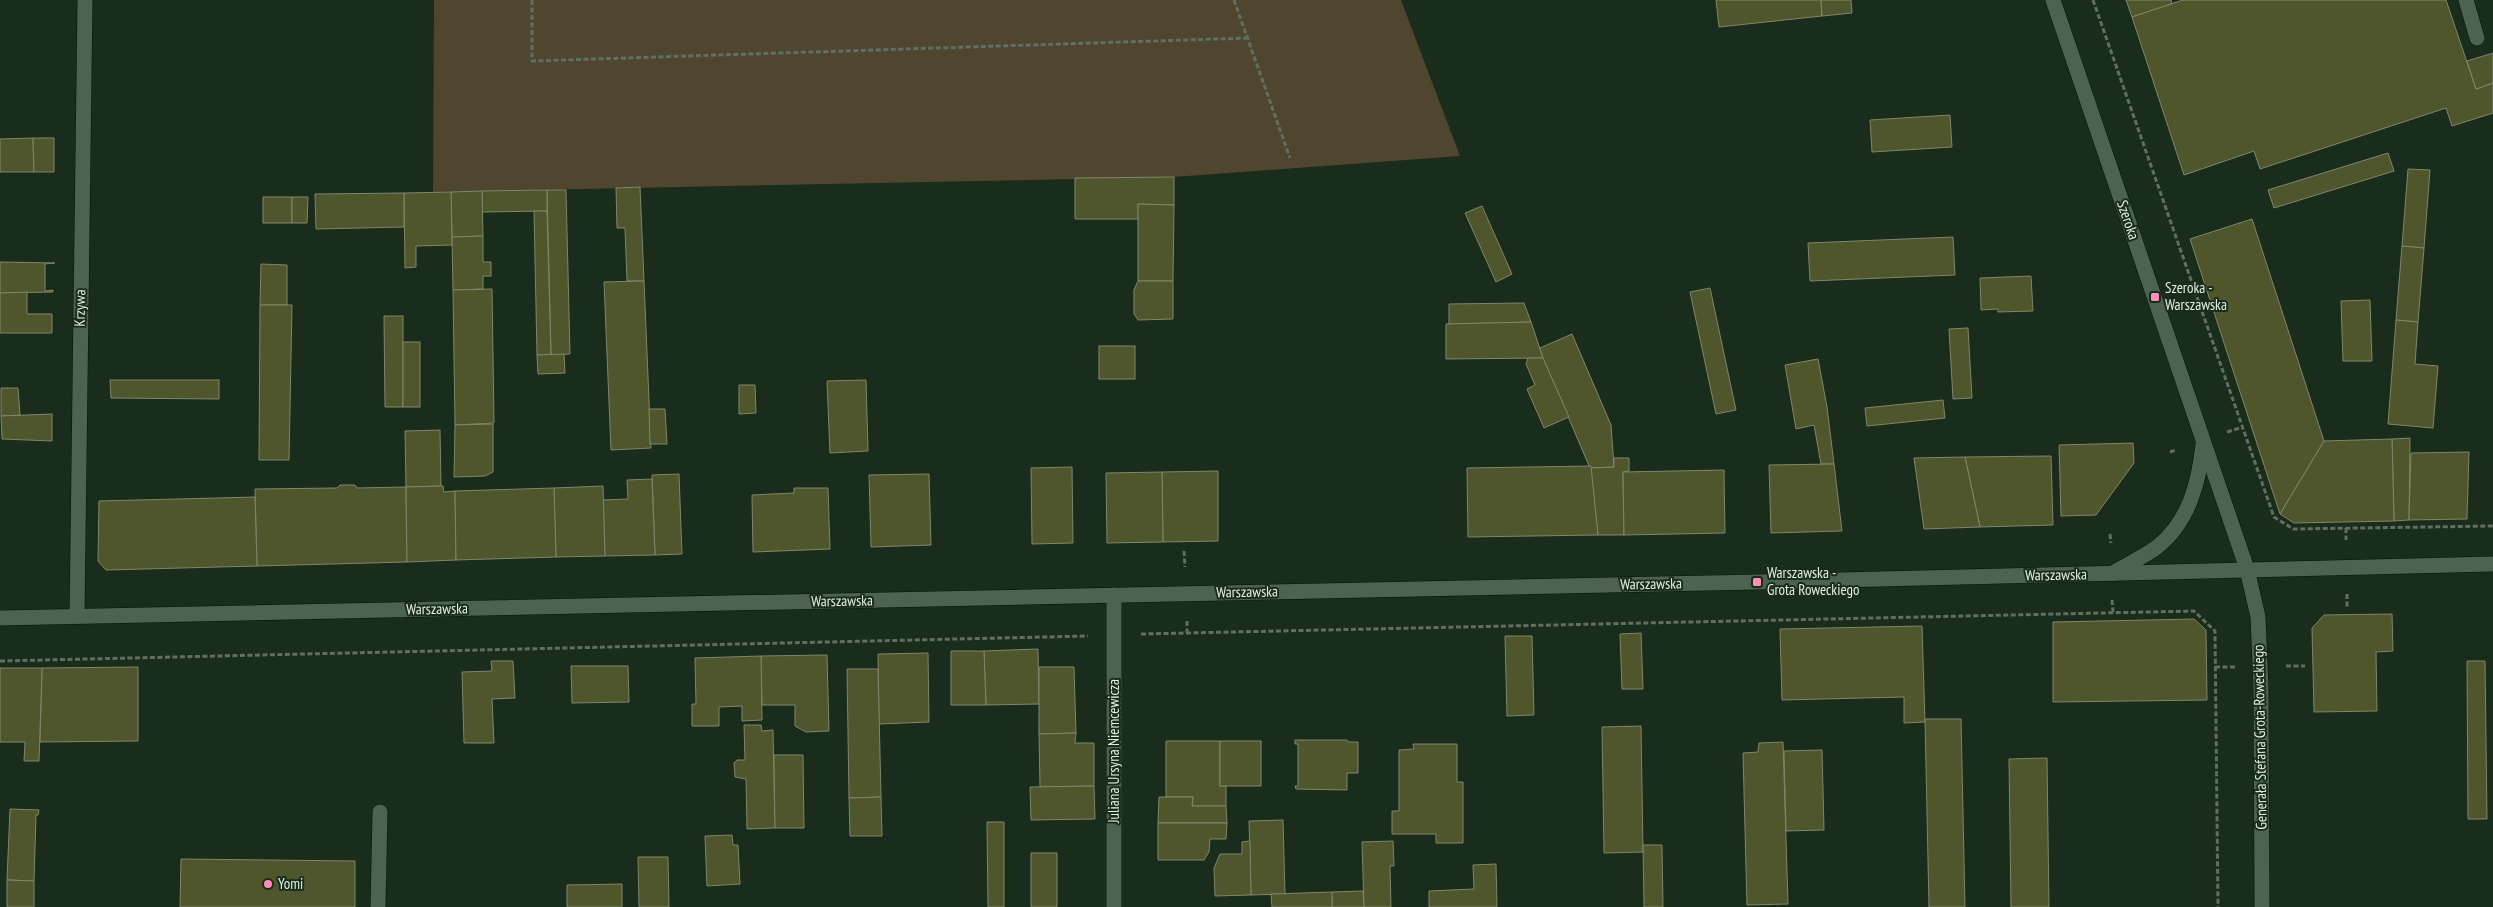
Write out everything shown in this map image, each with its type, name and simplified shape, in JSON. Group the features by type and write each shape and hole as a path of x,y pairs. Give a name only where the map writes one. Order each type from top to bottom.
{"main road":[{"name":"Krzywa","path":"77,616 86,0"},
{"name":"Szeroka","path":"2053,0 2248,569"},
{"path":"2466,0 2476,38"},
{"name":"Szeroka","path":"2112,574 2157,547 2179,524 2192,498 2200,471 2204,440"},
{"name":"Warszawska","path":"0,618 2112,574 2493,564"},
{"name":"Generała Stefana Grota-Roweckiego","path":"2248,569 2258,617 2261,688 2262,907"},
{"name":"Juliana Ursyna Niemcewicza","path":"1114,595 1114,907"},
{"path":"378,907 380,812"}],"path":[{"path":"532,0 532,61 1248,38"},
{"path":"1234,0 1290,158"},
{"path":"2092,0 2274,517 2293,529 2493,526"},
{"path":"1138,644 1138,634 2194,611 2215,631 2218,907"},
{"path":"0,661 1114,635"}],"shaded area":[{"path":"434,0 1401,0 1460,156 1174,177 433,192"}],"building":[{"path":"1716,0 1821,0 1822,16 1719,27"},
{"path":"1821,0 1851,0 1852,13 1822,16"},
{"path":"2126,0 2171,0 2172,4 2132,17"},
{"path":"2183,0 2446,0 2476,89 2493,83 2493,113 2452,126 2446,108 2260,169 2254,151 2184,175 2132,17"},
{"path":"2493,53 2493,83 2476,89 2467,61"},
{"path":"1950,115 1952,147 1872,152 1870,120"},
{"path":"33,138 34,172 0,172 0,139"},
{"path":"33,138 54,138 54,172 34,172"},
{"path":"2388,153 2394,171 2274,208 2268,190"},
{"path":"2408,169 2430,170 2424,248 2402,246"},
{"path":"1174,177 1174,205 1138,204 1139,219 1075,219 1075,178"},
{"path":"640,187 644,281 627,281 625,228 617,228 616,188"},
{"path":"547,190 566,190 570,354 551,355"},
{"path":"547,190 547,211 482,212 482,191"},
{"path":"482,191 483,236 452,237 451,192"},
{"path":"451,192 452,245 416,246 416,267 405,268 404,193"},
{"path":"404,193 404,227 316,229 315,194"},
{"path":"263,197 292,197 292,223 263,223"},
{"path":"292,197 308,197 307,223 292,223"},
{"path":"1138,204 1174,205 1173,281 1138,281"},
{"path":"1482,206 1512,274 1496,282 1465,213"},
{"path":"534,211 547,211 551,355 537,355"},
{"path":"2252,219 2324,441 2280,514 2190,239"},
{"path":"483,236 483,262 491,262 491,276 483,276 483,289 453,290 452,237"},
{"path":"1953,237 1955,275 1810,281 1808,243"},
{"path":"2402,246 2424,248 2418,322 2396,320"},
{"path":"0,262 55,263 45,264 45,291 53,290 53,292 0,293"},
{"path":"261,264 287,265 287,305 260,305"},
{"path":"2031,276 2033,311 1998,312 1998,309 1981,310 1980,278"},
{"path":"644,281 651,448 611,450 604,282"},
{"path":"1138,281 1173,281 1173,319 1138,320 1134,314 1134,290"},
{"path":"1710,288 1736,410 1716,414 1690,292"},
{"path":"492,289 494,423 455,425 453,290"},
{"path":"27,292 27,314 52,314 52,333 0,333 0,293"},
{"path":"2370,300 2372,361 2343,361 2341,301"},
{"path":"1524,303 1531,322 1449,324 1449,304"},
{"path":"260,305 292,305 289,460 259,460"},
{"path":"384,316 403,316 403,407 385,407"},
{"path":"2396,320 2418,322 2415,364 2438,366 2433,428 2388,424"},
{"path":"1531,322 1543,358 1446,359 1446,324"},
{"path":"1968,328 1972,398 1953,399 1949,329"},
{"path":"1572,334 1611,425 1614,467 1590,468 1543,358 1540,348"},
{"path":"403,342 420,342 420,407 403,407"},
{"path":"1099,346 1135,346 1135,379 1099,379"},
{"path":"564,354 565,373 538,374 537,355"},
{"path":"1528,358 1543,358 1569,417 1544,428 1527,389 1535,385 1526,364"},
{"path":"1818,359 1827,407 1834,464 1821,464 1814,425 1796,429 1785,365"},
{"path":"110,380 219,380 219,399 111,398"},
{"path":"866,380 868,451 830,453 827,381"},
{"path":"739,385 755,385 756,413 739,414"},
{"path":"1,388 18,388 20,415 1,416"},
{"path":"1943,400 1945,418 1867,426 1865,408"},
{"path":"649,409 665,409 667,444 650,444"},
{"path":"52,414 52,441 2,439 1,416"},
{"path":"493,424 493,472 485,476 454,477 455,425"},
{"path":"440,430 441,486 406,487 405,431"},
{"path":"2410,438 2409,520 2394,521 2392,439"},
{"path":"2392,439 2394,521 2294,523 2280,514 2324,441"},
{"path":"2133,443 2134,463 2096,515 2061,516 2059,445"},
{"path":"2469,452 2467,519 2409,520 2411,453"},
{"path":"2051,456 2053,525 1980,527 1965,457"},
{"path":"1965,457 1980,527 1924,529 1914,458"},
{"path":"1614,458 1629,458 1629,471 1623,472 1624,535 1598,535 1590,468 1614,467"},
{"path":"1834,464 1842,531 1771,533 1769,465"},
{"path":"1591,466 1598,535 1468,537 1467,468"},
{"path":"1072,467 1073,543 1032,544 1031,468"},
{"path":"1724,470 1725,533 1624,535 1623,472"},
{"path":"1218,471 1218,541 1163,542 1162,472"},
{"path":"1162,472 1163,542 1107,543 1106,473"},
{"path":"679,474 682,554 655,555 652,475"},
{"path":"929,474 931,545 871,547 869,475"},
{"path":"652,479 655,555 605,556 603,500 628,499 627,480"},
{"path":"340,485 355,485 357,488 406,487 407,562 257,566 255,489 337,488"},
{"path":"443,486 444,492 455,491 456,560 407,562 406,487"},
{"path":"603,486 605,556 556,557 554,488"},
{"path":"554,488 556,557 456,560 455,491"},
{"path":"794,488 828,488 830,549 753,552 752,495 794,493"},
{"path":"255,497 257,566 106,570 98,561 99,501"},
{"path":"2392,614 2393,651 2376,652 2377,711 2314,712 2312,628 2324,615"},
{"path":"2194,619 2206,630 2207,700 2053,702 2053,622"},
{"path":"1922,626 1925,722 1904,723 1904,697 1782,700 1780,629"},
{"path":"1641,633 1643,689 1622,689 1620,634"},
{"path":"1505,636 1532,636 1534,715 1507,716"},
{"path":"1038,649 1039,704 986,705 984,651"},
{"path":"951,651 984,651 986,705 951,705"},
{"path":"928,653 929,722 879,724 878,654"},
{"path":"827,655 829,731 806,732 795,726 795,705 762,705 761,656"},
{"path":"761,656 762,720 742,721 742,706 719,707 719,726 692,726 692,704 696,704 695,658"},
{"path":"491,661 513,661 515,698 492,699 494,743 464,743 462,672 492,671"},
{"path":"2467,661 2485,661 2487,819 2468,819"},
{"path":"571,666 628,666 629,702 572,703"},
{"path":"138,667 138,741 40,742 42,668"},
{"path":"1039,667 1074,667 1076,733 1039,734"},
{"path":"0,668 42,668 39,761 24,761 25,742 0,742"},
{"path":"847,669 878,669 881,797 849,798"},
{"path":"1925,719 1961,719 1965,907 1929,907"},
{"path":"744,725 761,725 762,731 773,730 775,828 747,829 746,779 735,777 734,763 737,760 745,760"},
{"path":"1641,726 1643,852 1604,853 1602,727"},
{"path":"1076,733 1075,743 1094,743 1094,786 1040,787 1039,734"},
{"path":"1295,740 1347,740 1348,742 1358,742 1358,773 1347,773 1347,790 1296,789 1295,786 1298,786 1298,744 1295,744"},
{"path":"1166,741 1220,741 1220,786 1226,786 1226,806 1192,806 1193,797 1166,797"},
{"path":"1220,741 1261,741 1261,786 1220,786"},
{"path":"1783,742 1788,904 1747,905 1743,753 1758,752 1759,743"},
{"path":"1413,744 1457,744 1457,782 1463,782 1463,843 1436,843 1436,834 1392,834 1392,811 1399,811 1399,750 1414,749"},
{"path":"1822,750 1824,830 1786,831 1784,751"},
{"path":"774,755 803,755 804,828 775,828"},
{"path":"2047,758 2049,907 2011,907 2009,759"},
{"path":"1094,786 1095,819 1031,820 1030,787"},
{"path":"881,797 882,836 850,836 849,798"},
{"path":"1159,797 1193,797 1192,806 1226,806 1227,823 1158,823"},
{"path":"10,809 39,810 38,815 36,815 34,881 7,880"},
{"path":"1283,820 1285,894 1251,895 1249,821"},
{"path":"987,822 1004,822 1004,907 988,907"},
{"path":"1158,823 1227,823 1226,839 1210,839 1209,852 1204,860 1158,860"},
{"path":"732,835 733,845 738,845 740,884 707,886 705,836"},
{"path":"1250,841 1251,895 1215,896 1214,868 1220,854 1242,854 1242,842"},
{"path":"1393,841 1394,866 1390,866 1391,907 1364,907 1362,842"},
{"path":"1643,845 1662,845 1663,907 1644,907"},
{"path":"1031,853 1057,853 1057,907 1031,907"},
{"path":"638,857 668,857 669,907 639,907"},
{"name":"Yomi","path":"181,859 355,861 355,907 180,907"},
{"path":"1496,864 1497,907 1429,907 1429,891 1474,889 1473,865"},
{"path":"7,880 34,881 34,907 7,907"},
{"path":"622,884 622,907 567,907 567,885"},
{"path":"1363,891 1364,907 1332,907 1332,892"},
{"path":"1332,892 1332,907 1272,907 1271,894"}],"place":[{"name":"Szeroka - Warszawska","path":"2155,297"},
{"name":"Warszawska - Grota Roweckiego","path":"1757,582"},
{"name":"Yomi","path":"268,884"}]}
